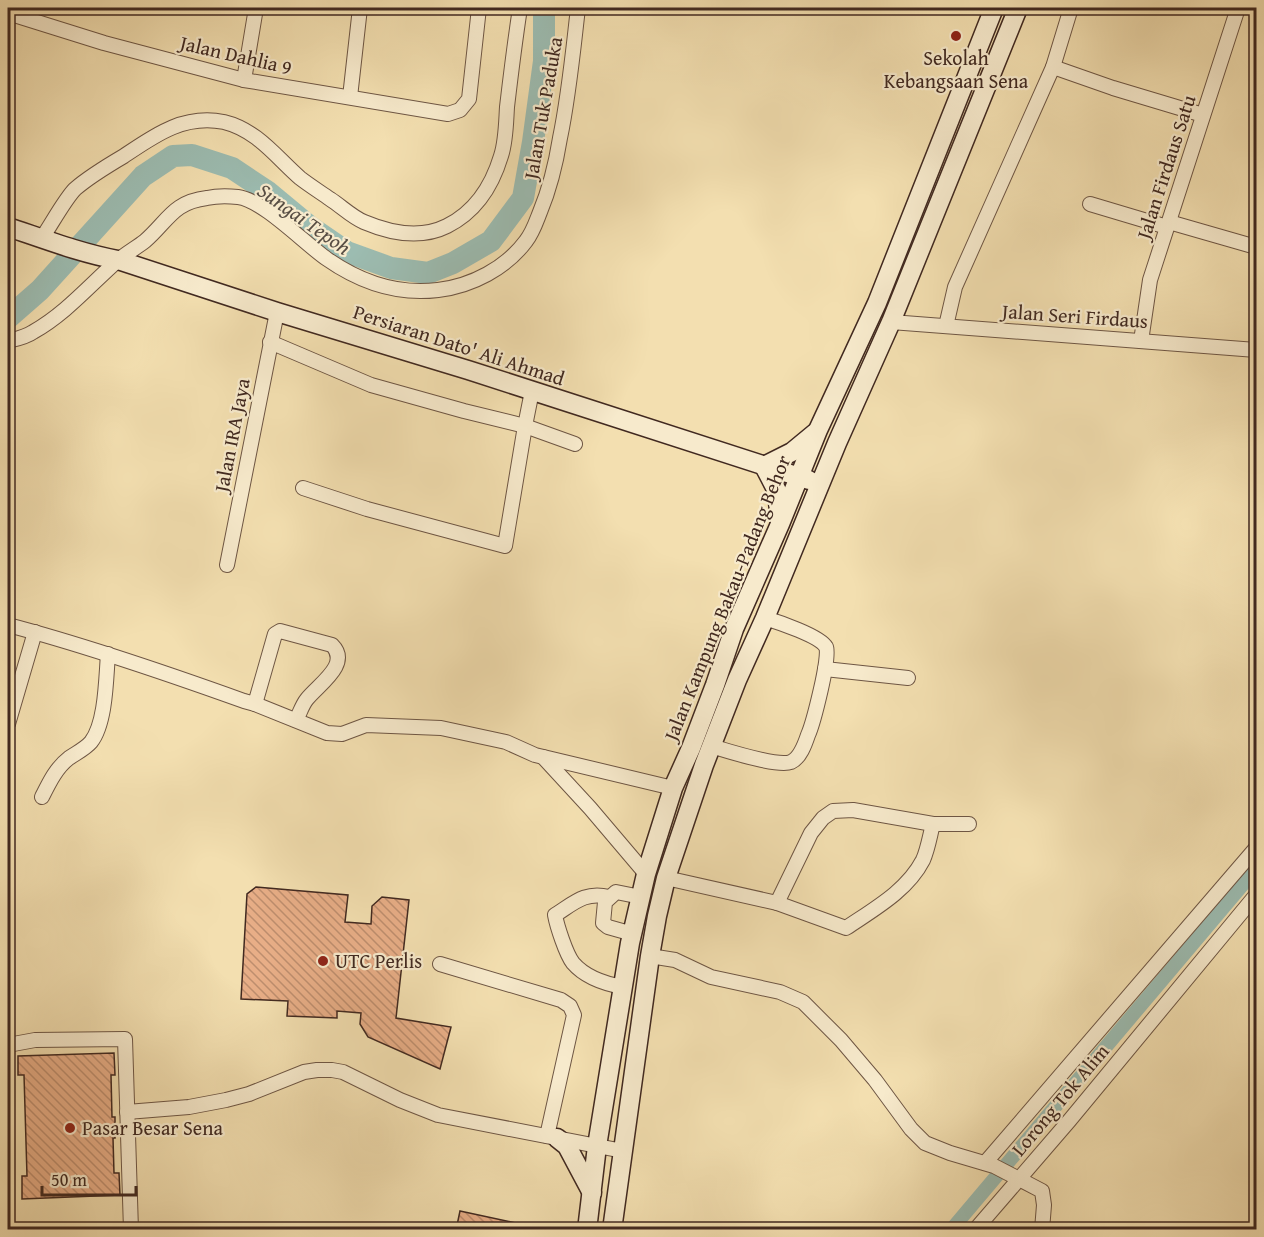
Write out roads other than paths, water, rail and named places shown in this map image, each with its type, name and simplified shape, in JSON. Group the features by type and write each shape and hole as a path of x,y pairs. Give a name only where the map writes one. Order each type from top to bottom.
{"street":[{"path":"244,80 256,8"},
{"path":"350,97 360,8"},
{"name":"Jalan Dahlia 9","path":"8,12 104,43 244,80 448,114 460,110 469,99 479,8"},
{"path":"51,241 75,189 143,142 191,121 221,122 235,125 249,133 274,152 301,178 362,221 396,232 418,234 437,231 465,215 482,196 495,175 502,154 513,49 520,8"},
{"name":"Jalan Tuk Paduka","path":"8,341 32,333 67,308 111,259 146,240 184,203 208,197 240,197 250,201 264,208 326,258 346,271 393,289 415,292 448,289 469,283 493,270 510,259 527,239 545,200 554,172 566,107 578,8"},
{"name":"Jalan Kampung Bakau-Padang Behor","path":"587,1230 597,1146 633,934 646,874 673,788 691,748 734,629 819,430 877,303 994,8"},
{"name":"Jalan Kampung Bakau-Padang Behor","path":"612,1230 650,956 666,878 704,765 737,680 891,322 1018,8"},
{"path":"946,326 955,287 1053,67 1071,8"},
{"name":"Jalan Firdaus Satu","path":"1141,341 1150,280 1238,8"},
{"path":"1053,67 1203,115"},
{"path":"1090,204 1257,247"},
{"name":"Persiaran Dato' Ali Ahmad","path":"8,226 468,370 820,484"},
{"name":"Jalan IRA Jaya","path":"227,565 277,312"},
{"name":"Jalan Seri Firdaus","path":"891,322 1257,350"},
{"path":"270,342 371,386 525,426 575,444"},
{"path":"303,488 368,509 505,546 532,391"},
{"path":"780,524 777,491 764,466 792,452 819,430"},
{"path":"711,746 743,756 785,764 794,761 809,734 828,650 825,644 802,632 765,618"},
{"path":"8,626 35,632 175,676 255,704 327,733 342,734 366,725 441,728 506,742 543,757 673,788"},
{"path":"255,704 275,634 280,631 332,645 339,656 333,672 306,700 296,720"},
{"path":"8,724 35,632"},
{"path":"42,797 59,768 88,745 96,735 101,720 108,654"},
{"path":"825,669 908,678"},
{"path":"543,757 646,874"},
{"path":"777,903 811,833 823,818 833,811 853,810 933,824 969,824"},
{"path":"666,878 777,903 846,928 894,894 912,877 924,858 933,824"},
{"path":"990,1165 1257,848"},
{"path":"633,934 608,927 603,923 605,902 616,892 641,897"},
{"path":"609,897 597,894 584,897 555,915 556,924 573,963 588,975 608,984 623,987"},
{"name":"Lorong Tok Alim","path":"650,956 675,960 711,977 780,992 803,1002 841,1040 875,1080 911,1129 925,1143 990,1165 1015,1177 1069,1121 1257,895"},
{"path":"440,964 561,1000 570,1006 574,1015 552,1137"},
{"path":"8,1045 35,1040 125,1039 131,1230"},
{"path":"127,1112 189,1107 226,1100 249,1094 304,1072 332,1070 343,1072 400,1100 438,1115 623,1150"},
{"path":"552,1137 567,1146 592,1193"},
{"path":"975,1230 1015,1177 1042,1191 1044,1205 1042,1230"}],"waterway":[{"name":"Sungai Tepoh","path":"8,318 40,290 143,176 173,156 192,155 232,168 268,192 309,226 347,252 391,268 428,273 453,263 491,241 523,198 544,61 544,8"},
{"path":"951,1230 1256,869"}],"place":[{"name":"Sekolah Kebangsaan Sena","path":"956,36"},
{"name":"UTC Perlis","path":"323,961"},
{"name":"Pasar Besar Sena","path":"70,1128"}]}
